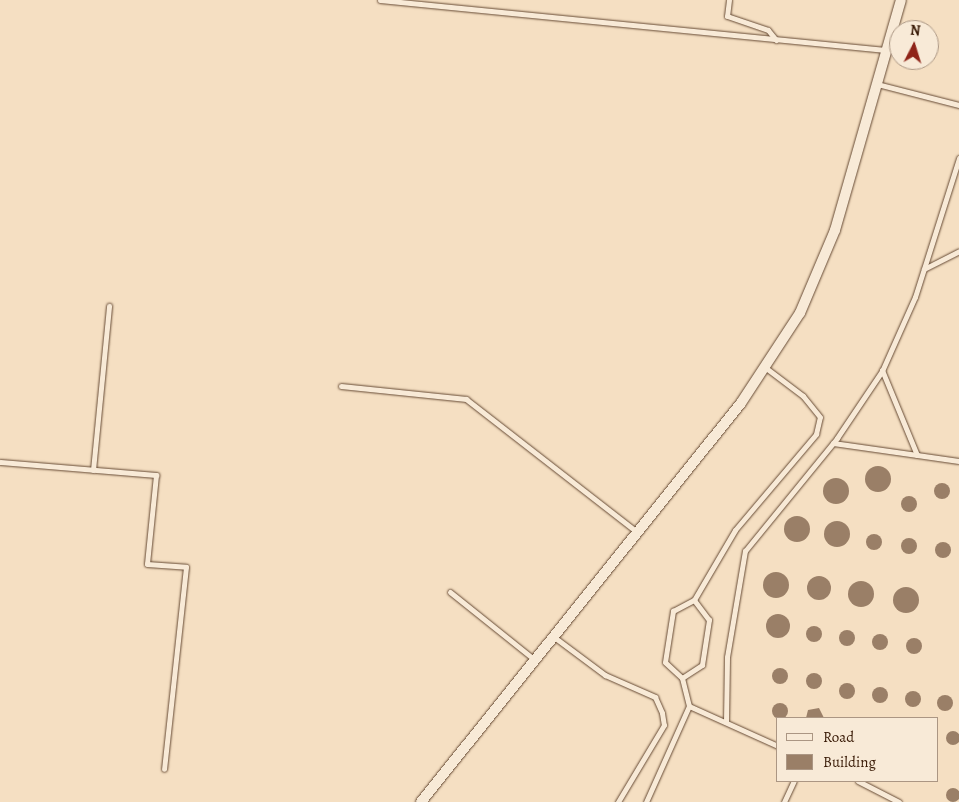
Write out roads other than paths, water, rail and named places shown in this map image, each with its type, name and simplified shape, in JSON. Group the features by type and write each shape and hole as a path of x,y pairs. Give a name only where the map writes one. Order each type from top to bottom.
{"street":[{"path":"420,802 554,637 766,368 800,313 835,230 901,0"}],"lane":[{"path":"380,0 886,50"},
{"path":"728,0 727,16 768,30 776,40"},
{"path":"877,84 959,105"},
{"path":"726,722 727,657 745,551 833,443 882,370 924,269 959,158"},
{"path":"924,269 959,251"},
{"path":"92,470 109,306"},
{"path":"646,802 689,706 682,678 665,662 673,611 694,600 735,530 816,434 820,417 803,396 766,368"},
{"path":"882,370 917,455"},
{"path":"340,386 466,399 637,532"},
{"path":"833,443 959,461"},
{"path":"0,462 156,476 147,564 186,568 164,769"},
{"path":"450,592 535,660"},
{"path":"682,678 702,666 709,620 694,600"},
{"path":"554,637 605,676 655,697 662,713 664,724 618,802"},
{"path":"689,706 776,745"},
{"path":"784,802 794,782"},
{"path":"860,782 900,802"}]}
